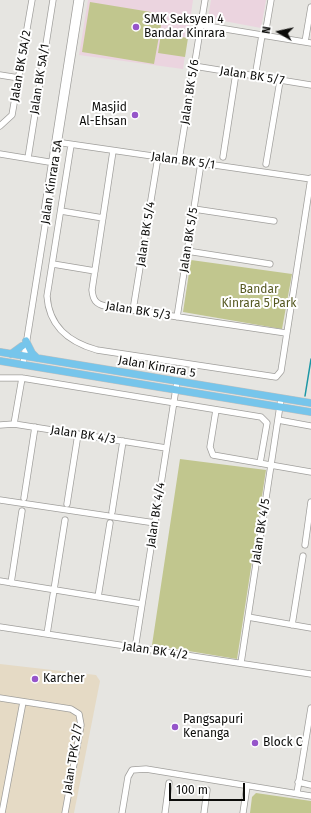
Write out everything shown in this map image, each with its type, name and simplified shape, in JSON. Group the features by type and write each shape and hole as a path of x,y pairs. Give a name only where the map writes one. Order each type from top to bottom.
{"main road":[{"path":"11,354 16,352 24,343 37,358"},
{"name":"Jalan Kinrara 5","path":"0,352 281,403 311,412"},
{"name":"Jalan Kinrara 5","path":"0,361 177,385"},
{"name":"Jalan Kinrara 5","path":"281,403 311,404"}],"street":[{"name":"Jalan BK 5A/2","path":"0,126 12,115 32,0"},
{"name":"Jalan BK 5A/1","path":"28,158 53,0"},
{"name":"Jalan Kinrara 5A","path":"21,364 54,163 77,0"},
{"name":"Jalan Kinrara 5A","path":"57,143 81,0"},
{"name":"Jalan BK 5/6","path":"179,160 205,0"},
{"path":"255,77 271,0"},
{"path":"201,25 308,42 311,7"},
{"name":"Jalan BK 5/7","path":"194,66 311,85"},
{"path":"223,157 236,74"},
{"path":"0,75 19,78"},
{"path":"266,164 280,81"},
{"name":"Jalan BK 5/1","path":"57,143 311,178"},
{"path":"71,144 47,296 50,313 62,332 81,346 97,350 276,377 281,371 311,178"},
{"name":"Jalan BK 5/3","path":"113,151 92,295 97,303 286,334"},
{"path":"0,154 54,163"},
{"name":"Jalan BK 5/4","path":"133,310 158,157"},
{"name":"Jalan BK 5/5","path":"177,317 201,163"},
{"path":"194,209 274,221"},
{"path":"61,212 103,218"},
{"path":"187,251 270,264"},
{"path":"53,264 95,271"},
{"path":"0,378 22,378 261,417 266,420 260,464"},
{"path":"14,424 22,378"},
{"name":"Jalan BK 4/4","path":"136,648 177,385"},
{"name":"Jalan BK 4/5","path":"241,663 281,403"},
{"path":"216,410 210,447 211,452 216,456 311,472"},
{"path":"278,420 311,426"},
{"name":"Jalan BK 4/3","path":"0,425 14,424 36,427 166,448"},
{"path":"24,498 36,427"},
{"path":"67,504 78,434"},
{"path":"112,512 123,441"},
{"path":"0,500 155,523"},
{"path":"305,545 311,502"},
{"path":"11,583 22,511"},
{"path":"47,634 65,520"},
{"path":"98,597 110,523"},
{"path":"292,625 303,556"},
{"path":"0,581 142,604"},
{"path":"248,618 311,628"},
{"name":"Jalan BK 4/2","path":"0,627 311,674"},
{"path":"0,698 23,702 2,813"},
{"name":"Jalan TPK 2/7","path":"23,702 71,709 79,714 81,725 64,813"},
{"path":"297,793 308,736 310,708"},
{"path":"122,813 128,777 132,770 146,770 311,796"},
{"path":"298,782 311,785"},
{"path":"165,813 169,783"},
{"path":"243,813 247,786"},
{"path":"204,813 207,790"}],"shaded area":[{"name":"SMK Seksyen 4 Bandar Kinrara","path":"88,0 193,0 183,69 79,55"},
{"path":"211,0 266,0 261,28 208,18"},
{"path":"0,664 96,675 100,681 74,813 0,813"}],"green space":[{"path":"90,2 163,14 154,64 82,52"},
{"path":"161,34 188,38 185,57 158,53"},
{"name":"Bandar Kinrara 5 Park","path":"191,260 292,274 282,329 183,312"},
{"path":"180,459 266,470 237,659 152,645"},
{"path":"256,793 311,801 311,813 250,813 252,797"}],"waterway":[{"path":"305,396 311,359"}],"place":[{"name":"SMK Seksyen 4 Bandar Kinrara","path":"136,27"},
{"name":"Masjid Al-Ehsan","path":"135,115"},
{"name":"Karcher","path":"35,679"},
{"name":"Pangsapuri Kenanga","path":"175,727"},
{"name":"Block C","path":"255,743"}]}
